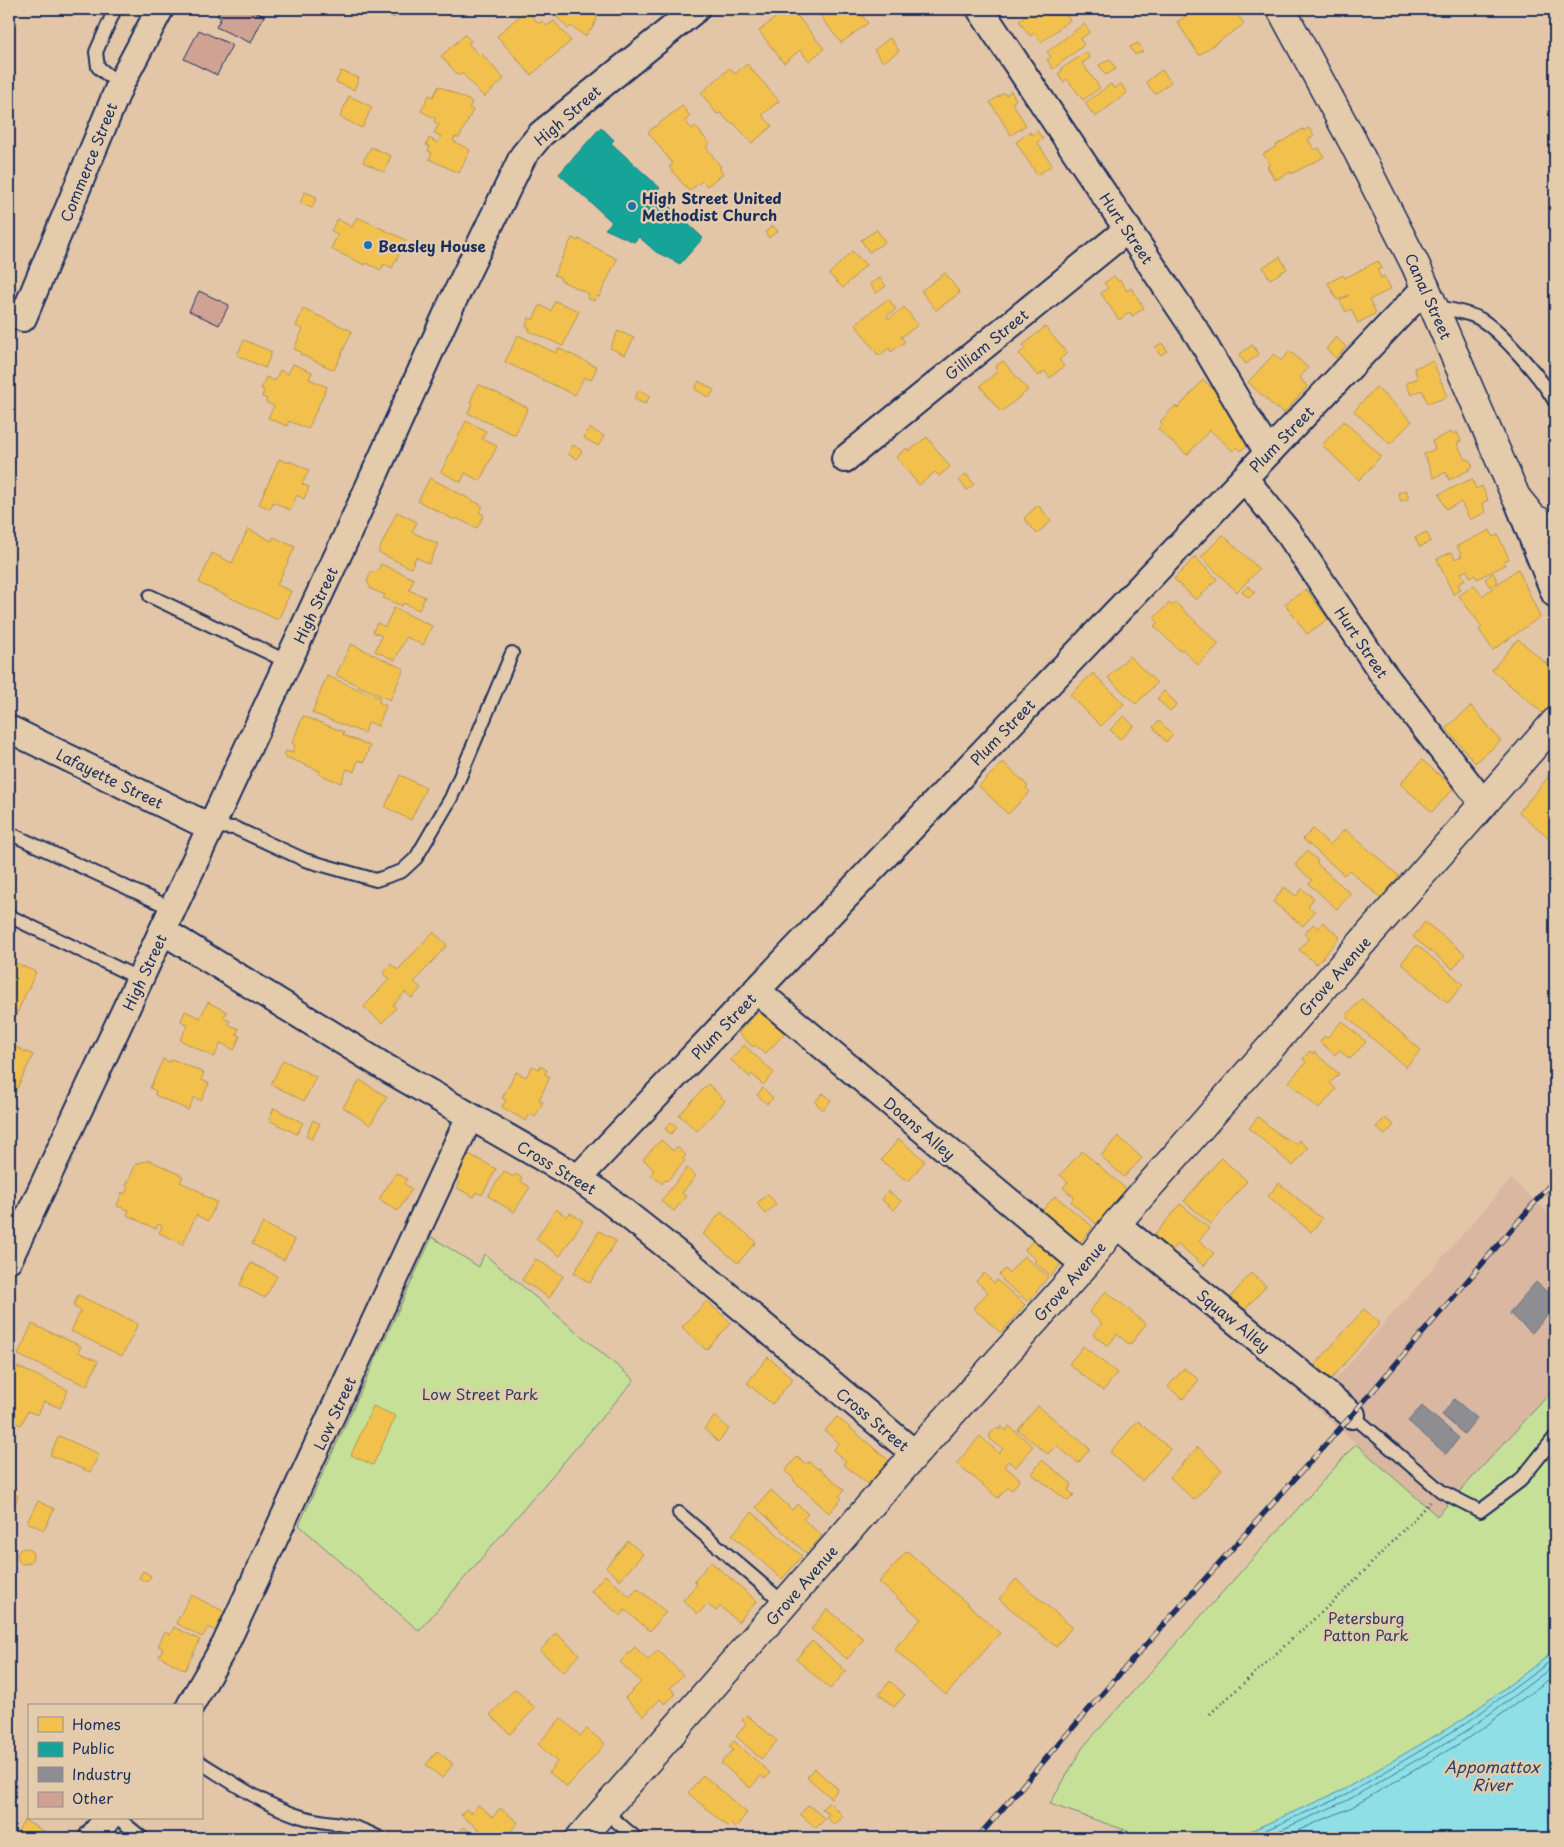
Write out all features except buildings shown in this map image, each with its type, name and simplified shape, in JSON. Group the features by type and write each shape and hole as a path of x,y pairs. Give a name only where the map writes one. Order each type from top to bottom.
{"main road":[{"name":"Canal Street","path":"1281,9 1353,142 1430,297 1516,497"},
{"path":"1516,497 1533,518 1555,529"},
{"name":"Grove Avenue","path":"580,1838 915,1454 1085,1265 1116,1224 1555,722"}],"street":[{"name":"Commerce Street","path":"24,318 120,85 160,9"},
{"name":"High Street","path":"9,1259 288,662 451,305 523,156 541,134 696,9"},
{"name":"Hurt Street","path":"980,9 1199,336 1268,452"},
{"name":"Gilliam Street","path":"845,459 1128,229"},
{"name":"Plum Street","path":"578,1178 1268,452 1430,297"},
{"name":"Hurt Street","path":"1244,478 1290,536 1381,671 1484,804"},
{"name":"Canal Street","path":"1516,497 1555,594"},
{"name":"Lafayette Street","path":"9,729 210,827"},
{"name":"Cross Street","path":"168,920 388,1069 578,1178 605,1197 690,1264 915,1454"},
{"name":"Doans Alley","path":"756,990 1085,1265"},
{"name":"Low Street","path":"191,1704 225,1645 470,1116"},
{"name":"Squaw Alley","path":"1116,1224 1352,1415"},
{"path":"92,1838 106,1820"}],"lane":[{"path":"115,9 96,52 98,66 120,85"},
{"path":"1430,297 1479,318 1508,343 1535,374 1555,402"},
{"path":"150,596 288,662"},
{"path":"210,827 235,828 305,860 376,880 402,871 416,858 451,798 512,652"},
{"path":"9,833 168,920"},
{"path":"9,916 140,979"},
{"path":"1352,1415 1441,1491 1480,1511 1520,1481 1555,1437"},
{"path":"679,1513 785,1604"},
{"path":"202,1763 224,1778 281,1810 304,1818 342,1824 380,1838"},
{"path":"604,1811 636,1838"},
{"path":"120,1820 142,1838"}],"path":[{"path":"1210,1714 1348,1588 1441,1491"}],"shaded area":[{"path":"1511,1179 1555,1219 1555,1388 1437,1516 1313,1405"}],"green space":[{"name":"Low Street Park","path":"432,1237 479,1267 484,1254 634,1380 419,1631 299,1525"},
{"name":"Petersburg Patton Park","path":"1555,1388 1555,1651 1462,1720 1343,1790 1235,1838 1148,1838 1050,1804 1083,1747 1356,1444 1437,1516"}],"water":[{"name":"Appomattox River","path":"1555,1651 1555,1838 1235,1838 1343,1790 1462,1720"}],"railway":[{"path":"977,1838 1117,1677 1352,1415 1555,1179"}],"place":[{"name":"High Street United Methodist Church","path":"632,206"},
{"name":"Beasley House","path":"368,245"}]}
